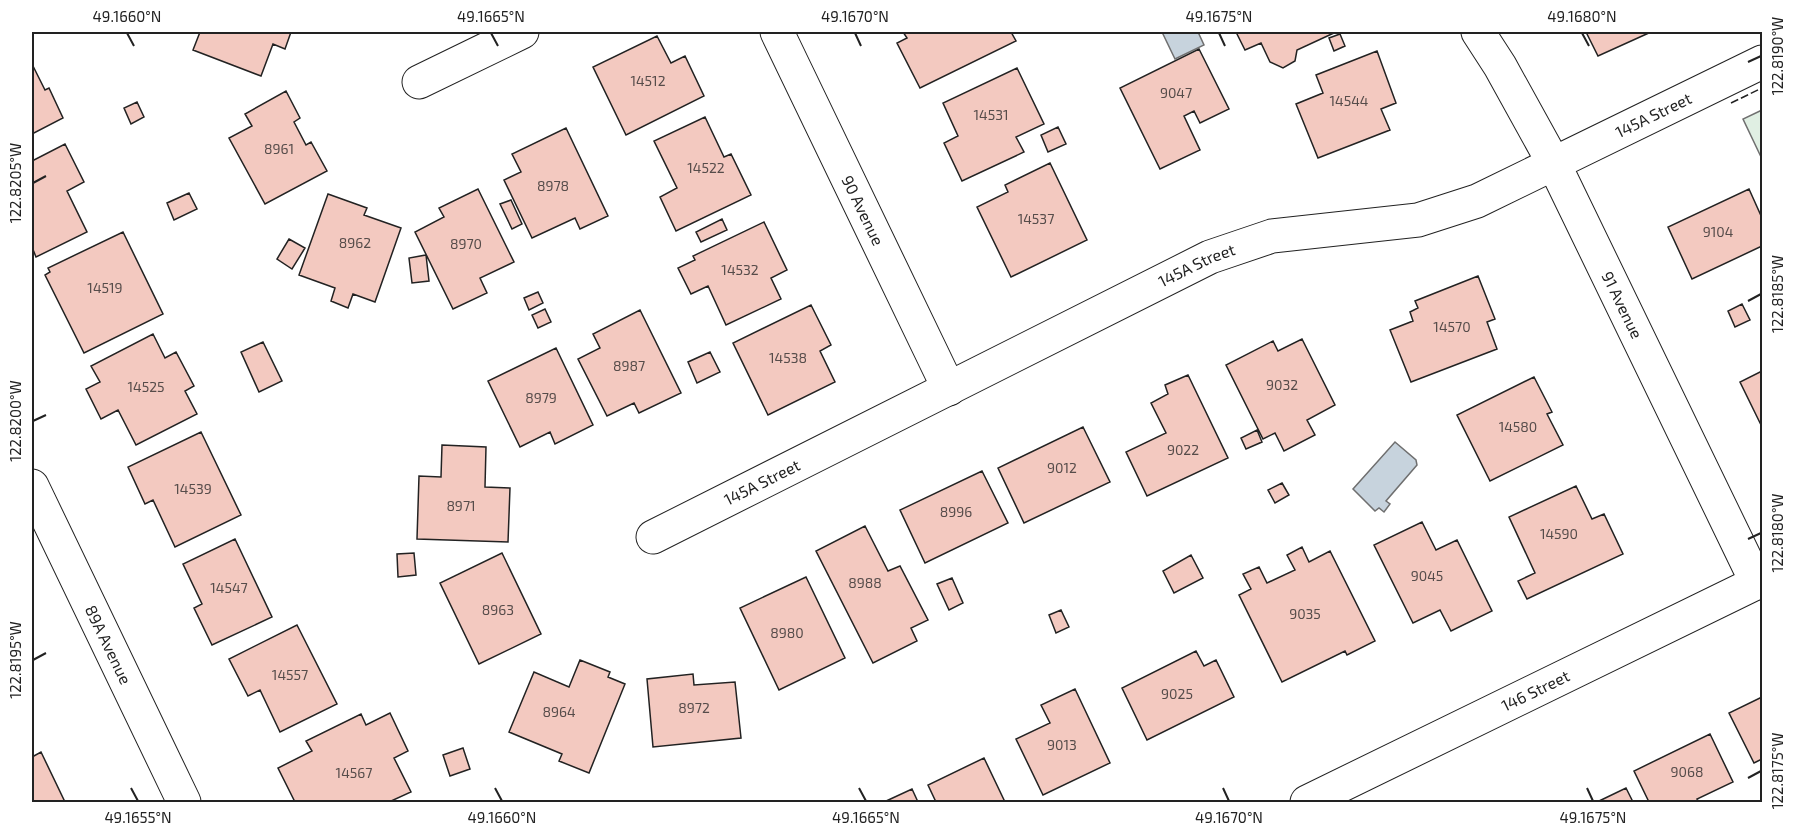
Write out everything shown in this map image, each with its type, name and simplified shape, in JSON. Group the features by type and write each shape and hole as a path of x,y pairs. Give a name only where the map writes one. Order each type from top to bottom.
{"street":[{"path":"419,82 522,32"},
{"name":"90 Avenue","path":"777,32 949,389"},
{"name":"91 Avenue","path":"1478,32 1500,66 1553,162 1760,581"},
{"name":"145A Street","path":"653,537 1210,257 1272,236 1418,220 1447,213 1477,201 1762,62"},
{"name":"89A Avenue","path":"32,486 184,802"},
{"name":"146 Street","path":"1307,802 1760,581"}],"green space":[{"path":"1762,110 1762,159 1743,119"}],"shaded area":[{"path":"1162,32 1198,32 1204,45 1175,59"},
{"path":"1395,442 1416,460 1417,465 1386,501 1390,504 1384,512 1379,508 1375,511 1353,489"}],"building":[{"path":"200,32 291,32 285,49 273,44 261,76 193,50"},
{"path":"903,32 1011,32 1016,41 920,88 897,43 907,38"},
{"path":"1236,32 1336,32 1297,50 1295,61 1283,68 1270,62 1261,43 1245,50"},
{"path":"1586,32 1651,32 1598,56"},
{"path":"1340,34 1345,46 1334,51 1329,38"},
{"path":"657,36 671,63 685,56 704,96 626,135 593,67"},
{"path":"1199,49 1229,109 1200,123 1194,111 1184,116 1200,150 1160,169 1120,88"},
{"path":"1377,51 1396,103 1381,109 1390,130 1318,158 1296,104 1323,93 1316,75"},
{"path":"32,64 45,90 49,88 63,118 32,134"},
{"path":"1017,68 1044,124 1016,137 1024,152 962,181 944,143 958,136 943,103"},
{"path":"286,91 300,118 294,122 306,145 311,142 327,171 265,204 229,138 252,126 245,114"},
{"path":"137,102 144,117 131,124 124,108"},
{"path":"705,117 724,157 731,154 751,195 676,231 660,197 677,188 654,141"},
{"path":"1058,127 1066,144 1048,152 1041,135"},
{"path":"566,128 608,216 580,229 575,218 532,238 504,180 521,172 512,154"},
{"path":"65,144 84,182 67,191 87,232 36,257 32,247 32,161"},
{"path":"1050,163 1087,240 1011,277 977,207 1008,192 1005,185"},
{"path":"478,189 514,262 480,278 487,293 453,309 415,232 444,217 439,208"},
{"path":"1749,189 1762,218 1762,246 1692,279 1668,227"},
{"path":"189,193 197,209 174,220 167,203"},
{"path":"328,194 367,208 364,215 401,228 375,302 353,294 348,308 331,301 335,288 299,275"},
{"path":"511,200 522,224 512,229 500,204"},
{"path":"722,219 727,230 701,242 696,232"},
{"path":"764,222 787,270 771,278 781,299 726,325 708,286 691,294 678,268 695,260 693,256"},
{"path":"123,232 163,314 84,353 45,275 50,272 48,268"},
{"path":"289,239 305,248 292,269 277,259"},
{"path":"426,255 429,281 412,283 409,258"},
{"path":"1478,276 1495,319 1487,322 1497,349 1411,382 1390,330 1413,321 1410,312 1418,308 1415,301"},
{"path":"538,292 543,303 529,310 524,298"},
{"path":"1742,304 1750,320 1735,327 1728,311"},
{"path":"811,305 831,345 820,351 835,382 768,415 733,343"},
{"path":"545,309 551,322 538,328 532,315"},
{"path":"640,310 681,393 639,413 634,403 607,416 578,359 600,348 593,334"},
{"path":"153,334 165,358 176,352 194,386 185,391 197,414 136,445 118,410 101,419 86,389 100,382 91,366"},
{"path":"1302,339 1335,405 1307,420 1315,435 1284,451 1275,433 1263,439 1226,365 1273,341 1278,351"},
{"path":"263,342 282,381 259,392 241,352"},
{"path":"556,348 593,425 555,444 550,432 520,447 488,381"},
{"path":"710,352 720,372 697,383 688,362"},
{"path":"1762,371 1762,427 1740,382"},
{"path":"1188,375 1228,458 1147,496 1126,452 1166,433 1151,403 1168,394 1165,385"},
{"path":"1534,377 1552,412 1547,414 1563,445 1490,481 1457,415"},
{"path":"1083,427 1110,482 1024,523 998,468"},
{"path":"1257,430 1262,442 1246,449 1241,438"},
{"path":"201,432 241,515 175,547 153,500 145,504 128,467"},
{"path":"442,445 486,447 485,487 510,488 508,542 417,539 419,476 441,477"},
{"path":"982,471 1008,523 925,563 900,510"},
{"path":"1282,483 1289,495 1275,503 1268,490"},
{"path":"1576,486 1592,519 1604,514 1623,554 1527,599 1518,581 1535,573 1509,517"},
{"path":"1422,522 1436,550 1457,540 1492,611 1451,631 1440,610 1413,623 1374,545"},
{"path":"865,526 888,571 900,566 928,620 911,628 917,641 873,663 816,551"},
{"path":"235,539 272,617 212,645 194,608 202,604 183,564"},
{"path":"1302,547 1309,562 1330,551 1375,641 1347,655 1345,651 1282,682 1239,595 1251,589 1243,574 1259,567 1267,583 1295,570 1287,555"},
{"path":"414,553 416,575 398,577 397,554"},
{"path":"502,553 541,634 479,664 440,583"},
{"path":"1191,555 1203,578 1174,593 1163,571"},
{"path":"806,577 845,658 779,690 740,608"},
{"path":"952,578 963,603 949,610 937,584"},
{"path":"1061,610 1069,627 1056,633 1049,615"},
{"path":"297,625 337,704 280,732 260,690 248,696 229,659"},
{"path":"1196,651 1204,666 1216,660 1234,697 1147,740 1122,688"},
{"path":"580,660 610,672 608,677 625,684 589,773 559,761 562,754 509,732 534,672 569,687"},
{"path":"693,674 694,685 735,682 741,738 653,747 647,679"},
{"path":"1075,689 1110,763 1043,795 1016,739 1050,723 1041,705"},
{"path":"1762,697 1762,759 1754,763 1729,713"},
{"path":"390,713 408,751 394,758 411,792 389,802 295,802 278,768 312,751 306,741 361,714 366,725"},
{"path":"1710,734 1733,782 1697,799 1699,802 1649,802 1634,771"},
{"path":"463,748 470,769 450,776 443,755"},
{"path":"41,752 65,802 32,802 32,757"},
{"path":"984,758 1005,802 936,802 928,785"},
{"path":"1626,788 1633,802 1597,802"},
{"path":"912,789 918,802 884,802"}],"fence":[{"path":"1731,103 1762,88"}]}
